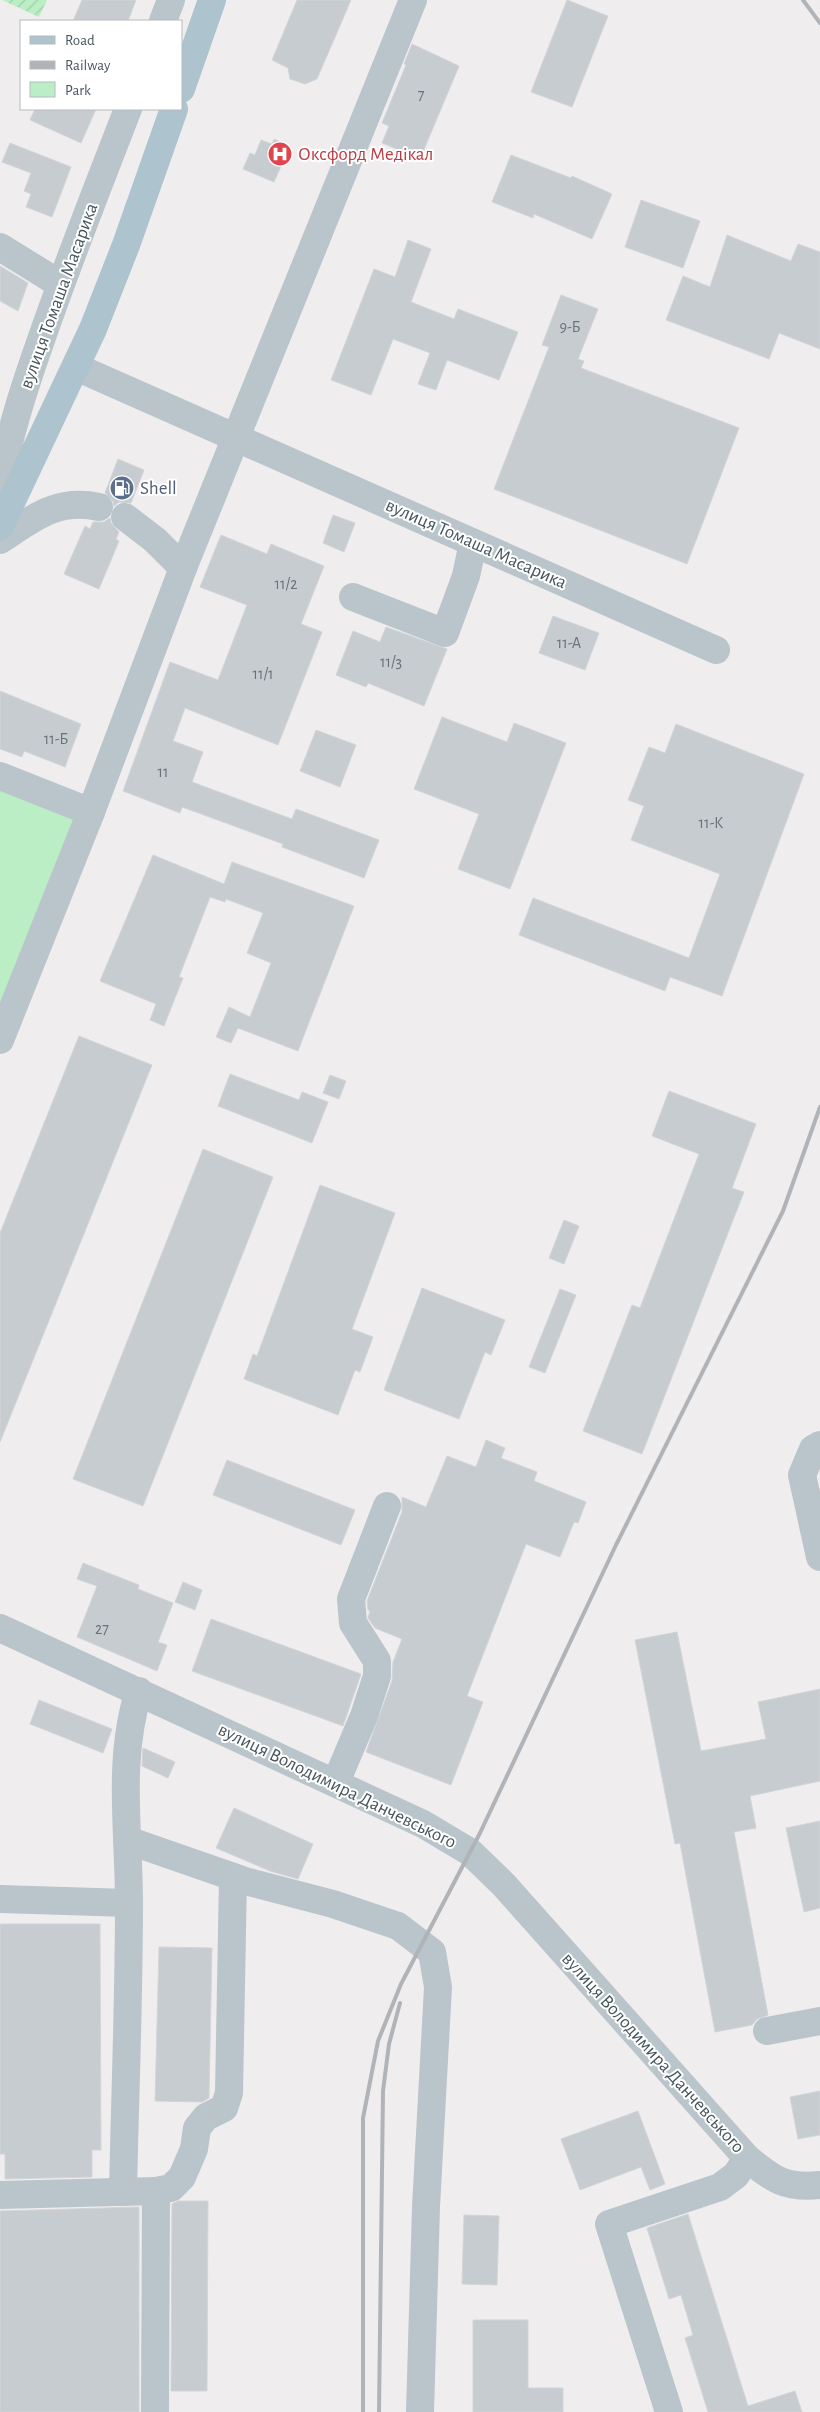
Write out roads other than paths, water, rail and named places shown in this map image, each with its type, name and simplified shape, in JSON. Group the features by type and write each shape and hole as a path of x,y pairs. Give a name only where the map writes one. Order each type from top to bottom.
{"main road":[{"path":"182,86 212,0"},
{"name":"вулиця Томаша Масарика","path":"0,526 76,368 126,245 174,110"}],"street":[{"path":"162,20 171,0"},
{"path":"0,1040 91,812 183,568 413,0"},
{"name":"вулиця Томаша Масарика","path":"0,487 21,401 60,284 128,110"},
{"path":"0,247 60,284"},
{"name":"вулиця Томаша Масарика","path":"76,368 716,650"},
{"path":"0,540 47,509 67,504 99,507"},
{"path":"125,517 155,540 183,568"},
{"path":"353,598 445,633 466,576 473,543"},
{"path":"0,776 91,812"},
{"path":"820,1445 813,1449 802,1474 820,1557"},
{"path":"336,1782 364,1716 378,1676 377,1661 353,1623 351,1599 387,1506"},
{"name":"вулиця Володимира Данчевського","path":"0,1628 336,1782 423,1824 470,1852 504,1885 747,2158 780,2182 792,2186 820,2185"},
{"path":"123,2192 129,1903 126,1759 132,1711 139,1691"},
{"path":"127,1840 233,1877 333,1904 398,1926 432,1952 438,1987 426,2206 420,2412"},
{"path":"0,2195 156,2191 171,2188 182,2177 194,2149 197,2128 206,2117 224,2108 229,2093 233,1877"},
{"path":"0,1899 129,1903"},
{"path":"767,2032 820,2021"},
{"path":"669,2412 609,2224 720,2187 736,2175 747,2158"},
{"path":"155,2412 156,2191"}],"railway":[{"path":"803,0 820,23"},
{"path":"363,2412 363,2118 378,2041 401,1984 480,1833 616,1545 783,1211 820,1107"},
{"path":"379,2412 383,2091 389,2044 400,2003"}],"place":[{"name":"Оксфорд Медікал","path":"280,154"},
{"name":"Shell","path":"122,488"}]}
